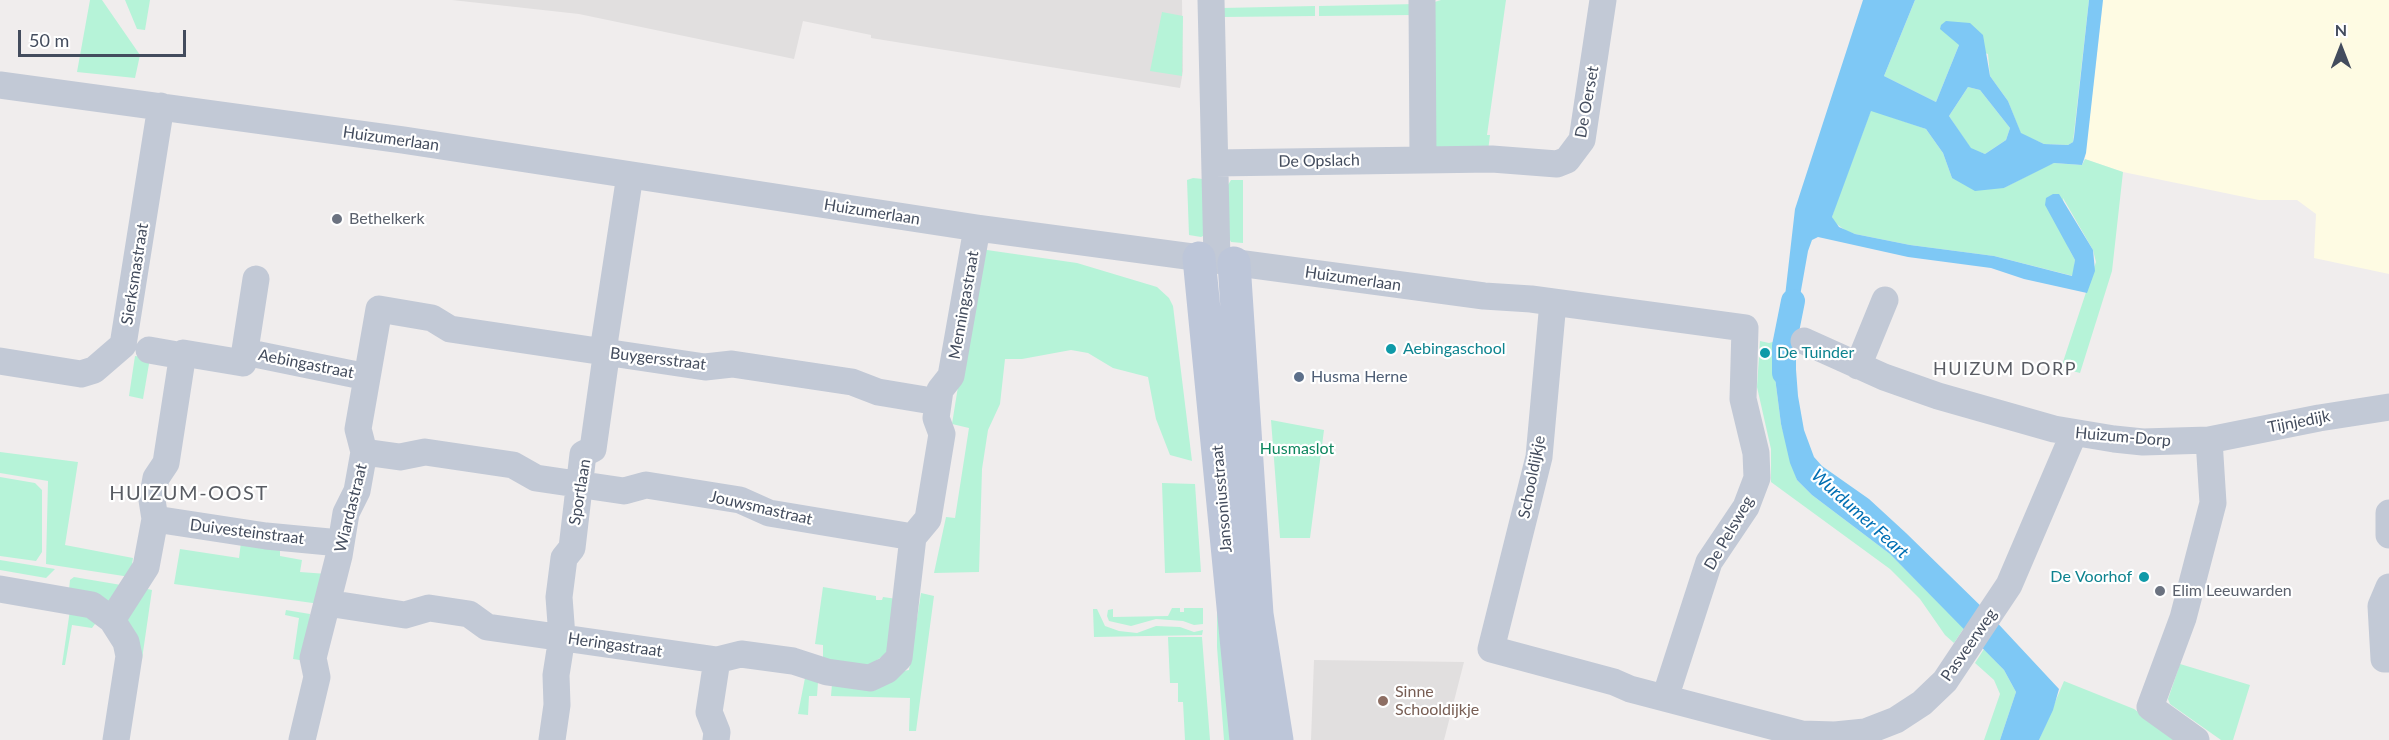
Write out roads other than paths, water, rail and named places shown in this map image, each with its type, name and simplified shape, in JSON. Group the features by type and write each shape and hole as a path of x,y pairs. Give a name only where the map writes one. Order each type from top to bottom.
{"street":[{"name":"Jansoniusstraat","path":"1211,0 1217,260 1246,740"},
{"path":"1422,0 1423,160"},
{"name":"De Oerset","path":"1492,159 1557,164 1576,152 1582,140 1603,0"},
{"name":"Huizumerlaan","path":"0,85 161,106 977,228 1484,296 1552,302 1745,328"},
{"name":"Sierksmastraat","path":"0,361 81,374 94,370 123,345 161,106"},
{"name":"De Opslach","path":"1215,163 1492,159"},
{"name":"Sportlaan","path":"552,740 557,705 556,675 562,637 558,617 564,558 572,548 583,454 593,449 605,352 604,338 630,175"},
{"name":"Menningastraat","path":"938,402 940,390 951,376 977,228"},
{"name":"Jansoniusstraat","path":"1217,260 1257,614 1277,740"},
{"name":"Aebingastraat","path":"183,354 243,363 256,279"},
{"path":"1858,366 1885,300"},
{"name":"Schooldijkje","path":"1491,649 1539,457 1552,302"},
{"name":"Buygersstraat","path":"379,309 432,318 450,329 705,367 732,364 852,382 878,392 938,402"},
{"name":"Wiardastraat","path":"302,740 317,677 313,658 346,513 357,491 364,452 358,429 379,309"},
{"name":"De Pelsweg","path":"1665,698 1709,562 1746,507 1757,478 1756,453 1743,399 1745,328"},
{"name":"Huizum-Dorp","path":"1804,341 1858,366 1938,396 2074,433 2143,442 2209,440"},
{"path":"112,620 146,567 155,519 152,500 156,478 166,463 183,354 149,350"},
{"name":"Aebingastraat","path":"245,352 367,376"},
{"path":"913,537 928,519 942,434 936,418 938,402"},
{"name":"Tijnjedijk","path":"2209,440 2319,418 2389,407"},
{"name":"Pasveerweg","path":"1491,649 1802,734 1835,735 1865,732 1896,720 1922,703 1944,681 2009,585 2074,433"},
{"path":"2196,740 2150,707 2183,618 2213,503 2209,440"},
{"name":"Jouwsmastraat","path":"364,452 400,457 425,452 513,465 536,478 624,491 646,485 740,500 769,513 913,537"},
{"path":"2389,513 2389,535"},
{"name":"Duivesteinstraat","path":"155,519 266,536 340,543"},
{"name":"Heringastraat","path":"327,603 405,615 429,608 469,614 487,627 717,660 741,654 794,661 827,672 870,678 887,670 899,657 913,537"},
{"path":"2389,586 2381,606 2384,659 2389,659"},
{"path":"0,589 92,605 112,620 126,642 129,656 116,740"},
{"path":"716,740 717,732 709,712 717,660"}],"water":[{"path":"1863,0 1915,0 1884,76 1936,102 1959,45 1940,29 1941,25 1946,21 1970,23 1983,35 1990,76 2008,101 2021,133 2044,144 2068,145 2073,142 2074,137 2089,0 2103,0 2086,153 2082,165 2054,163 2004,188 1975,191 1952,178 1943,153 1926,129 1871,111 1832,217 1839,227 1855,234 1910,245 1994,256 2072,276 2075,260 2045,205 2046,198 2059,194 2093,250 2095,271 2087,293 2024,279 1991,268 1908,257 1818,237 1812,240 1808,251 1800,296 1803,310 1797,332 1793,334 1781,331 1795,209","holes":["1968,87 1980,90 2010,128 2006,140 1985,154 1971,148 1949,116"]},
{"path":"1779,338 1794,343 1798,396 1804,430 1814,457 1822,466 1869,499 1906,533 1990,615 2059,689 2053,710 2039,740 2000,740 2016,692 2004,670 1890,554 1812,495 1797,480 1790,463 1781,424 1772,354"}],"waterway":[{"name":"Wurdumer Feart","path":"1784,373 1784,346 1793,301"}],"place":[{"name":"Bethelkerk","path":"337,219"},
{"name":"Aebingaschool","path":"1391,349"},
{"name":"De Tuinder","path":"1765,353"},
{"name":"Husma Herne","path":"1299,377"},
{"name":"De Voorhof","path":"2144,577"},
{"name":"Elim Leeuwarden","path":"2160,591"},
{"name":"Sinne Schooldijkje","path":"1383,701"}],"district":[{"name":"HUIZUM DORP","path":"2005,369"},
{"name":"HUIZUM-OOST","path":"189,494"}],"park label":[{"name":"Husmaslot","path":"1297,449"}]}
